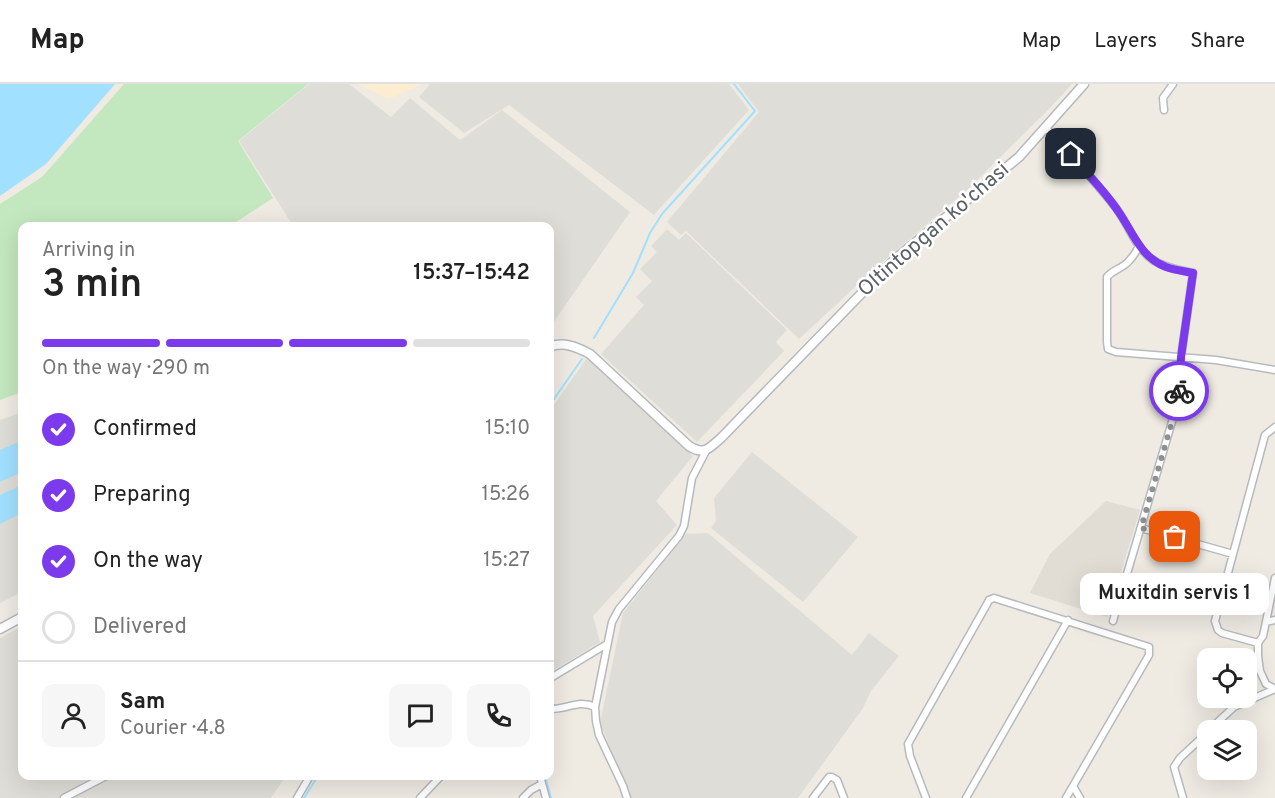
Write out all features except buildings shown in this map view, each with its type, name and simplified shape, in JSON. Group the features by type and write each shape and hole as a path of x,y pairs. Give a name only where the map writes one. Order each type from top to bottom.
{"street":[{"name":"Oltintopgan ko'chasi","path":"627,798 599,735 596,721 595,707 612,622 619,609 679,536 684,525 692,478 706,451 894,260 1019,157 1084,84"},
{"path":"1164,110 1164,98 1173,84"},
{"path":"1046,128 1118,210 1139,246 1155,262 1193,273 1181,357 1179,398 1113,621"},
{"path":"1139,246 1133,257 1107,277 1108,349 1116,352 1216,360 1275,370"},
{"path":"554,345 569,345 590,354 689,446 699,451 706,451"},
{"path":"1258,643 1222,633 1215,626 1215,621 1265,435 1275,428"},
{"path":"1141,528 1233,554"},
{"path":"1275,578 1263,636 1258,643 1257,656 1266,684 1275,689"},
{"path":"926,798 910,756 908,744 989,600 994,598 1149,646 1149,655 1066,798"},
{"path":"0,629 18,619"},
{"path":"966,798 1068,620"},
{"path":"1266,622 1275,620"},
{"path":"554,676 607,644"},
{"path":"1220,720 1234,707 1275,689"},
{"path":"554,709 582,703 595,707"},
{"path":"1183,798 1174,767 1197,742"},
{"path":"813,798 829,777 837,780 844,798"},
{"path":"64,798 98,780"},
{"path":"297,798 308,780"},
{"path":"420,798 437,780"},
{"path":"541,780 546,798"},
{"path":"524,798 531,790 542,784"},
{"path":"1073,786 1080,798"}],"shaded area":[{"path":"309,84 349,84 391,117 410,98 460,140 502,110 630,212 554,322 554,222 291,222 239,141"},
{"path":"430,84 729,84 749,110 654,215 509,105 464,133 419,97"},
{"path":"738,84 1072,84 967,190 881,263 799,339 686,231 681,235 667,222 759,112"},
{"path":"667,229 679,240 686,233 787,330 776,342 784,351 697,442 601,354 644,305 636,297 652,281 640,269 657,252 651,246"},
{"path":"587,358 693,456 656,501 677,525 593,616 600,642 554,670 554,405"},
{"path":"18,413 18,594 0,603 0,420"},
{"path":"752,452 858,537 803,602 711,528 716,521 714,498"},
{"path":"1106,501 1140,510 1107,617 1030,593 1050,554"},
{"path":"708,533 852,655 869,633 899,656 871,691 863,708 798,798 631,798 600,723 623,613 686,534"},
{"path":"18,628 18,780 283,780 271,798 0,798 0,638"}],"green space":[{"path":"124,84 308,84 238,141 273,198 236,222 18,222 18,393 0,400 0,204 42,177"}],"sand":[{"path":"358,84 422,84 389,99"}],"water":[{"path":"0,84 115,84 46,164 0,196"},
{"path":"18,442 18,474 0,482 0,450"},
{"path":"18,487 18,515 0,524 0,495"}],"waterway":[{"path":"594,338 633,273 650,233 662,214 755,111 734,84"},
{"path":"554,399 582,359"},
{"path":"304,798 315,780"},
{"path":"546,780 551,798"}],"way so far":[{"path":"1175,537 1141,528 1179,398 1179,391"}],"place":[{"name":"Muxitdin servis 1","path":"1175,537"}],"route":[{"path":"1071,154 1118,210 1139,246 1147,255 1155,262 1167,267 1193,273 1181,357 1179,391"}]}
